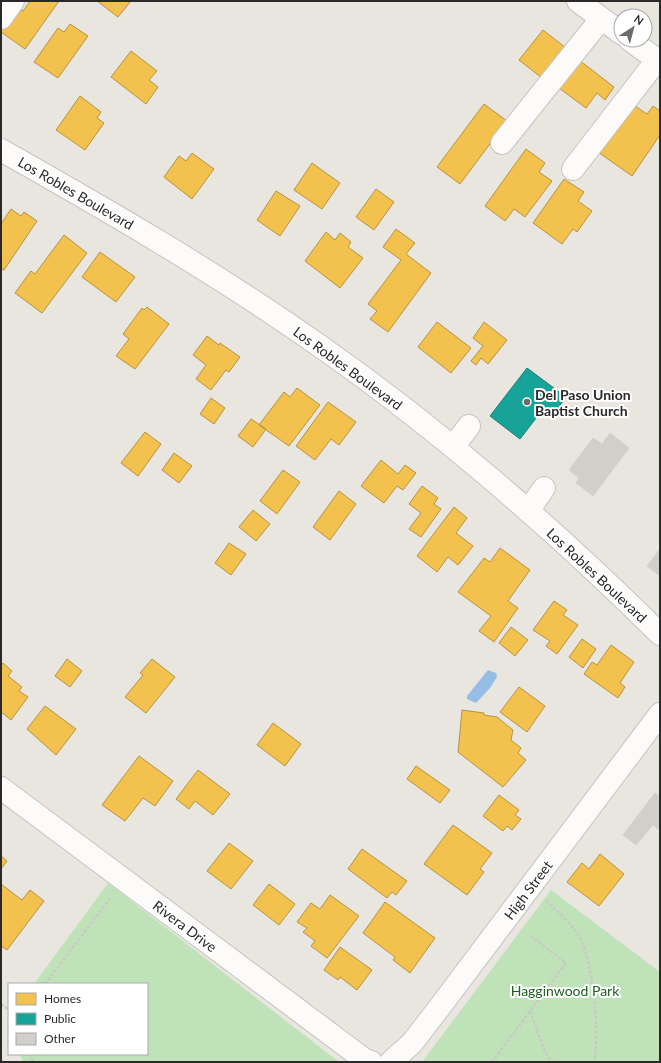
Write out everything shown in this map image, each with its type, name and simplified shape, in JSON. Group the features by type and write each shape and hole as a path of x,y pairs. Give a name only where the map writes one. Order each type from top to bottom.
{"street":[{"path":"1,18 14,1"},
{"path":"578,1 613,27"},
{"path":"502,143 601,18"},
{"path":"572,169 658,61 641,48"},
{"name":"Los Robles Boulevard","path":"1,150 122,218 202,267 317,344 453,448 528,511 660,634"},
{"path":"453,448 469,426"},
{"path":"528,511 544,488"},
{"name":"High Street","path":"391,1062 412,1042 439,1008 660,714"},
{"name":"Rivera Drive","path":"1,788 358,1055 371,1062"}],"path":[{"path":"46,983 124,880"},
{"path":"540,904 544,900 560,914 573,928 583,946 594,1004 596,1040 594,1062"},
{"path":"492,1062 566,963 529,935"},
{"path":"530,1010 545,1052 552,1062"}],"green space":[{"path":"108,883 339,1062 23,1062 20,1055 148,1055 148,983 35,983"},
{"name":"Hagginwood Park","path":"551,890 660,972 660,1062 422,1062"}],"water":[{"path":"488,670 496,673 497,677 490,688 476,703 467,699 467,696"}],"building: Homes":[{"path":"30,1 59,1 25,49 1,32 1,29 17,7 23,11"},
{"path":"97,1 131,1 118,17"},
{"path":"70,24 88,36 58,78 34,62 58,28 64,32"},
{"path":"543,30 566,48 542,78 519,60"},
{"path":"131,51 157,71 149,80 158,87 146,104 111,77"},
{"path":"579,60 614,87 605,100 597,93 586,108 559,88"},
{"path":"80,96 101,112 97,118 104,123 85,150 56,130"},
{"path":"484,104 507,121 460,184 437,167"},
{"path":"632,104 647,114 653,106 660,111 660,135 632,176 598,152"},
{"path":"526,149 545,163 539,172 552,181 525,217 514,209 505,221 485,206"},
{"path":"192,153 214,169 192,199 164,177 179,156 186,161"},
{"path":"312,163 340,183 322,209 294,190"},
{"path":"564,179 584,192 578,201 592,211 577,232 573,229 562,244 533,223"},
{"path":"376,189 394,202 374,230 356,217"},
{"path":"276,191 300,206 280,236 257,220"},
{"path":"11,209 21,216 24,212 37,221 4,270 1,269 1,224"},
{"path":"396,229 415,243 406,254 431,273 388,332 370,319 377,311 368,304 401,260 383,247"},
{"path":"326,232 335,240 340,233 351,242 348,247 363,258 340,288 305,261"},
{"path":"64,235 87,253 42,313 15,293 31,271 35,274"},
{"path":"100,252 135,277 116,302 82,277"},
{"path":"147,307 169,324 135,369 116,356 129,339 123,334 142,308 144,310"},
{"path":"437,322 471,348 451,373 418,347"},
{"path":"484,322 507,340 488,364 481,358 476,365 471,361 483,346 473,338"},
{"path":"207,336 240,357 229,372 226,370 211,390 196,379 206,365 193,355"},
{"path":"297,388 320,405 289,446 259,425 284,392 290,397"},
{"path":"211,398 225,408 214,424 200,414"},
{"path":"328,402 356,422 339,445 331,439 315,460 296,446"},
{"path":"251,419 266,429 253,447 238,436"},
{"path":"145,432 161,444 138,476 121,463"},
{"path":"174,453 192,466 179,483 162,470"},
{"path":"381,460 398,474 405,465 416,473 403,490 397,486 384,503 361,486"},
{"path":"283,470 300,482 277,514 260,501"},
{"path":"422,486 438,498 434,504 441,509 421,537 409,529 421,513 409,504"},
{"path":"339,491 356,504 330,540 313,527"},
{"path":"454,507 467,518 456,533 473,546 458,565 448,557 437,572 417,556"},
{"path":"253,510 270,524 256,541 239,527"},
{"path":"229,543 246,554 231,575 215,563"},
{"path":"500,548 530,570 508,601 518,608 494,642 479,631 491,616 458,592 484,558 490,562"},
{"path":"554,601 567,610 563,615 578,625 557,654 546,646 550,641 533,630"},
{"path":"511,627 528,640 515,656 499,643"},
{"path":"582,639 596,649 583,668 569,657"},
{"path":"611,645 634,662 620,683 625,687 618,698 584,674 592,662 597,665"},
{"path":"67,659 82,671 70,687 55,676"},
{"path":"152,659 175,677 146,713 125,697 143,675 140,673"},
{"path":"3,663 12,671 8,676 22,687 19,691 28,697 11,720 1,712 1,666"},
{"path":"519,687 545,706 527,732 500,712"},
{"path":"45,706 76,729 56,755 27,729"},
{"path":"462,710 484,713 484,715 497,717 513,730 511,740 521,748 518,753 526,760 503,787 458,752"},
{"path":"273,723 301,744 285,766 257,745"},
{"path":"139,756 173,781 155,806 143,798 125,821 102,805"},
{"path":"416,766 450,790 440,803 407,779"},
{"path":"198,770 230,794 213,815 195,801 189,809 176,799"},
{"path":"499,795 519,810 515,815 521,819 512,830 507,826 503,831 483,816"},
{"path":"453,825 492,853 480,869 484,872 467,895 424,864"},
{"path":"229,843 253,861 231,889 207,871"},
{"path":"362,849 407,881 396,895 392,892 387,898 348,869"},
{"path":"600,854 624,874 599,906 567,882 582,863 589,869"},
{"path":"1,856 7,861 1,869"},
{"path":"1,884 22,900 30,890 44,901 7,950 1,946"},
{"path":"269,884 295,904 279,925 253,905"},
{"path":"330,895 359,916 327,958 311,946 315,941 303,932 307,928 297,922 311,903 320,909"},
{"path":"385,902 435,938 410,973 393,960 395,957 363,933"},
{"path":"340,947 372,970 357,990 340,977 338,980 324,970"}],"building: Public":[{"path":"527,368 566,397 552,416 543,409 520,439 490,416"}],"building: Other":[{"path":"610,433 629,448 593,496 576,483 579,478 569,470 593,438 602,444"},
{"path":"660,549 660,576 647,566"},
{"path":"655,793 660,796 660,830 653,825 636,845 623,835"}],"place":[{"name":"Del Paso Union Baptist Church","path":"527,402"}]}
